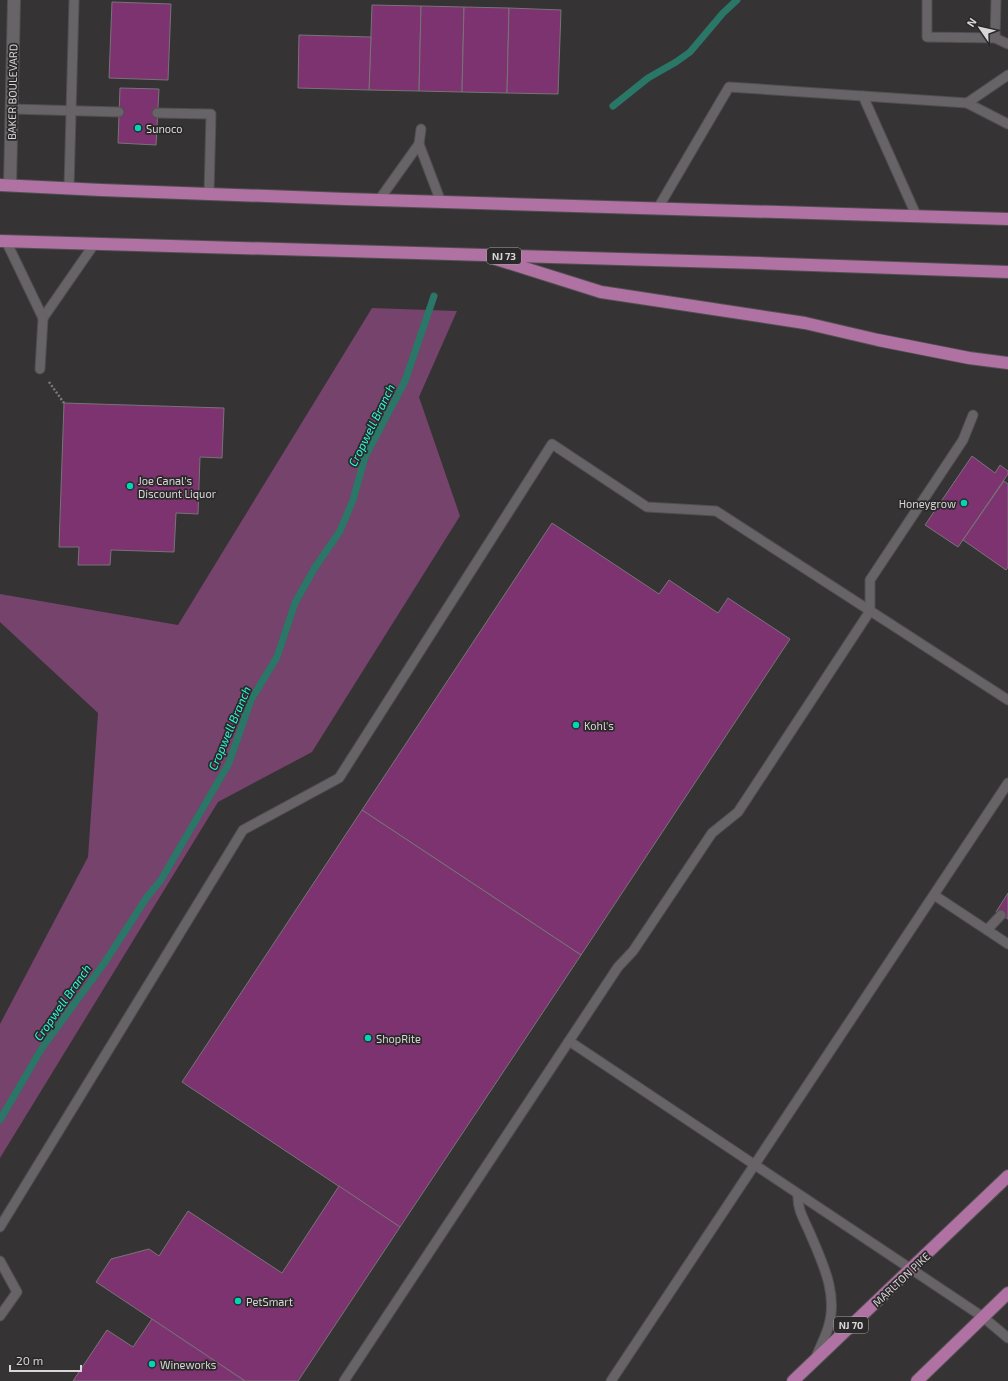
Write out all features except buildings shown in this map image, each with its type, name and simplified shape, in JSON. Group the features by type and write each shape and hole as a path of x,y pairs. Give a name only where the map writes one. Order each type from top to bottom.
{"highway":[{"path":"0,194 5,185 379,200 1008,219"},
{"path":"946,217 1008,213"},
{"name":"NJ 73","path":"3,241 1008,272"},
{"path":"482,255 601,292 805,323 878,340 969,358 1008,363"},
{"name":"MARLTON PIKE","path":"793,1381 1008,1176"},
{"path":"917,1381 1008,1293"}],"street":[{"name":"BAKER BOULEVARD","path":"5,185 12,109 14,0"}],"lane":[{"path":"927,0 927,37 995,38 1008,44"},
{"path":"995,38 996,0"},
{"path":"68,188 74,1"},
{"path":"967,103 1008,75"},
{"path":"658,208 729,87 967,103 1008,124"},
{"path":"864,96 917,217"},
{"path":"12,109 119,112"},
{"path":"157,113 211,114 209,194"},
{"path":"379,200 419,144 421,129"},
{"path":"419,144 441,202"},
{"path":"3,241 43,318 40,369"},
{"path":"43,318 95,243"},
{"path":"344,1381 618,967 633,951 712,833 738,812 870,611 870,580 963,440 973,415"},
{"path":"0,1227 243,830 339,778 552,444 647,507 716,511 1008,700"},
{"path":"611,1381 1008,783"},
{"path":"934,895 1008,944"},
{"path":"987,930 1001,915"},
{"path":"569,1041 910,1270 984,1317 1008,1338"},
{"path":"798,1194 797,1205 824,1265 831,1290 832,1310 828,1328 816,1358"},
{"path":"0,1261 17,1292 0,1316"}],"path":[{"path":"40,369 64,403"}],"shaded area":[{"path":"372,308 457,311 419,397 460,516 312,752 218,802 0,1158 0,1024 88,857 98,713 0,622 0,594 178,625"}],"waterway":[{"name":"Cropwell Branch","path":"613,106 648,78 690,52 723,13 737,0"},
{"name":"Cropwell Branch","path":"0,1120 42,1048 105,962 147,897 161,880 229,763 251,700 277,657 295,603 314,569 340,531 353,500 365,457 405,381 434,296"}],"place":[{"name":"Sunoco","path":"138,128"},
{"name":"Joe Canal's Discount Liquor","path":"130,486"},
{"name":"Honeygrow","path":"964,503"},
{"name":"Kohl's","path":"576,725"},
{"name":"ShopRite","path":"368,1038"},
{"name":"PetSmart","path":"238,1301"},
{"name":"Wineworks","path":"152,1364"}]}
